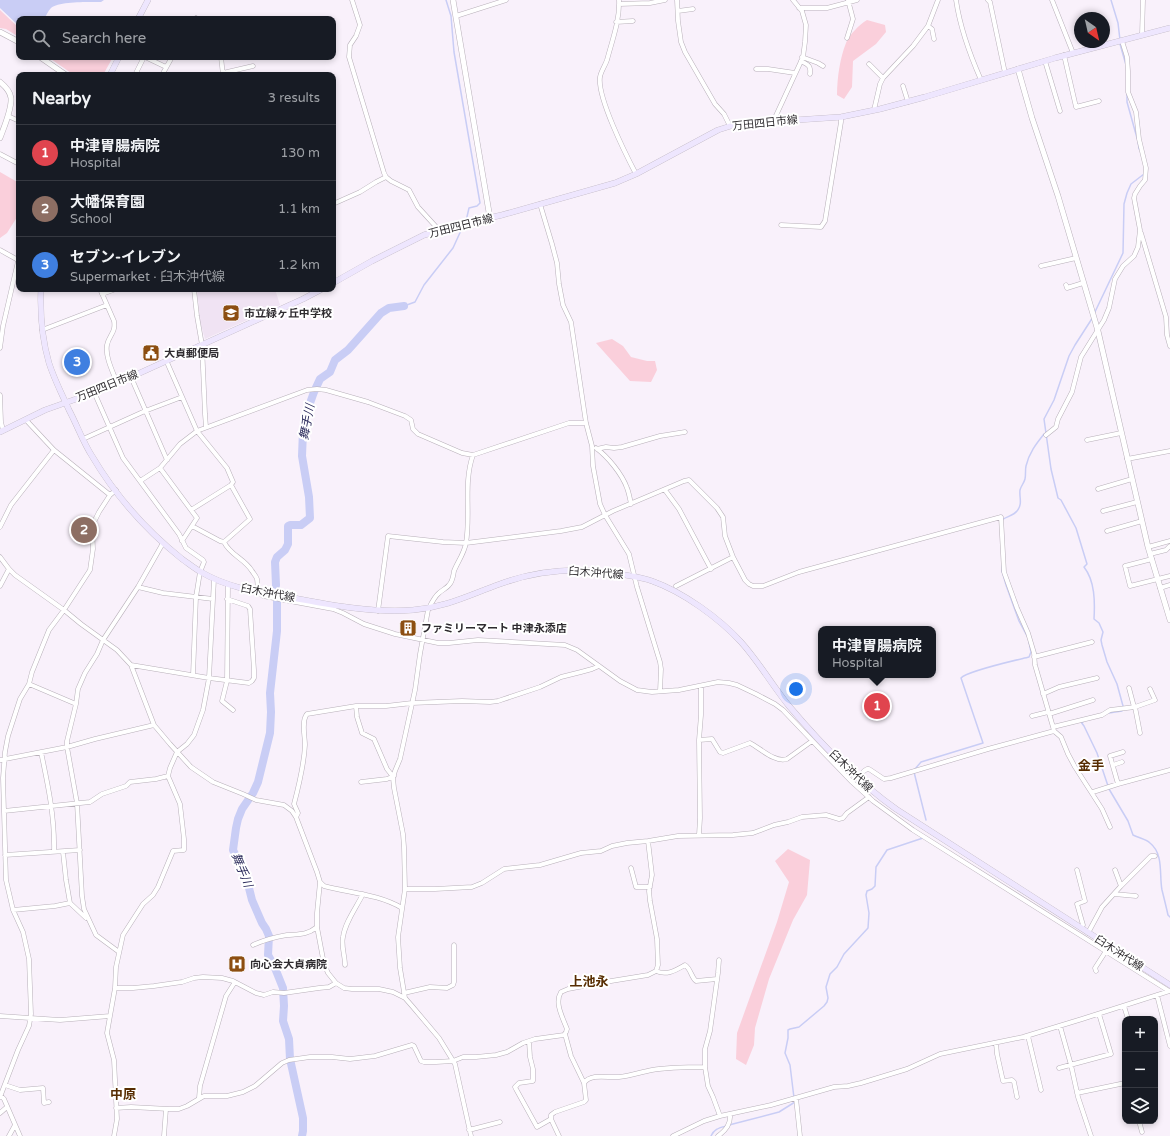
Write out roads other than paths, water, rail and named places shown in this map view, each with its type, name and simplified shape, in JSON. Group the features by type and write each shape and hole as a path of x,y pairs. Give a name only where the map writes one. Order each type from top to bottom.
{"main road":[{"path":"140,16 148,0"},
{"name":"万田四日市線","path":"336,281 416,239 439,230 490,218 598,188 636,174 718,130 730,126 737,124 841,117 874,110 908,102 1064,55 1170,28"},
{"path":"112,72 118,60"},
{"name":"臼木沖代線","path":"41,292 42,330 50,364 66,402 93,458 116,490 146,527 178,556 200,572 228,585 259,592 344,608 378,610 408,610 449,604 499,584 536,574 566,570 605,572 635,576 653,581 674,591 709,613 722,624 746,648 776,689 816,736 852,774 881,799 1081,928 1170,989"},
{"name":"万田四日市線","path":"2,431 66,402 131,377 316,292"}],"street":[{"path":"352,0 360,25 356,36 350,45 349,57 386,177 409,190 418,207 439,230"},
{"path":"453,0 490,218"},
{"path":"456,16 506,0"},
{"path":"636,174 621,145 604,101 600,78 606,62 616,22 619,2 650,3 665,0"},
{"path":"677,0 681,42 685,52 715,104 724,114 730,126"},
{"path":"773,122 802,59 805,42 806,25 804,17 793,0"},
{"path":"799,8 827,8 848,1 857,0"},
{"path":"874,110 880,84 883,78 913,46 928,26 938,0"},
{"path":"956,0 964,35 981,80"},
{"path":"988,0 990,2 1005,73"},
{"path":"1052,0 1073,53"},
{"path":"1142,35 1143,0"},
{"path":"847,38 853,20 848,1"},
{"path":"678,11 693,9"},
{"path":"616,22 633,21"},
{"path":"928,26 932,29 934,39"},
{"path":"0,32 16,40"},
{"path":"1122,41 1127,57 1128,92 1136,112 1139,139 1146,168 1145,180 1135,194 1134,198 1140,230 1166,317 1167,335 1170,346"},
{"path":"1064,55 1076,107 1098,101"},
{"path":"802,59 818,63 823,66"},
{"path":"802,59 810,66 810,74"},
{"path":"44,60 62,72"},
{"path":"136,72 142,60"},
{"path":"151,60 166,67"},
{"path":"164,72 170,60"},
{"path":"221,60 223,72"},
{"path":"1045,61 1060,111"},
{"path":"869,64 883,78"},
{"path":"230,72 253,66"},
{"path":"756,69 795,73"},
{"path":"1018,69 1098,330 1148,547 1170,620"},
{"path":"0,82 7,89 11,98 8,116 0,138"},
{"path":"903,86 908,102"},
{"path":"8,116 16,120"},
{"path":"781,225 821,227 825,221 841,117"},
{"path":"0,154 16,162"},
{"path":"336,203 360,192 386,177"},
{"path":"540,204 557,262 563,305 571,322 586,422 592,446 593,466 600,504 605,515 628,550 631,558 636,587 660,662 660,692"},
{"path":"1046,435 1056,427 1064,405 1072,392 1081,357 1098,330 1109,308 1115,279 1123,266 1134,256 1136,252 1140,230"},
{"path":"0,250 16,258"},
{"path":"1041,266 1076,258"},
{"path":"0,348 3,326 16,272"},
{"path":"1066,285 1067,288 1083,283"},
{"path":"108,292 102,294 114,321 114,326 113,332 107,344 107,353 117,383"},
{"path":"194,292 202,345 206,427"},
{"path":"42,330 107,305"},
{"path":"166,360 198,431 227,468 233,482 231,485 250,519 224,542"},
{"path":"131,377 167,460"},
{"path":"140,482 160,468 180,444 198,431 307,390 322,390 368,402 405,416 411,420 413,429 418,434 473,455 570,423 586,422"},
{"path":"94,392 123,458 179,534 186,548 204,562 200,572 196,597 193,676"},
{"path":"0,395 2,431"},
{"path":"83,439 109,426 182,396"},
{"path":"26,420 54,450 110,495"},
{"path":"597,448 622,447 660,436 685,432"},
{"path":"1088,440 1121,433"},
{"path":"592,446 597,448 620,475 627,488 631,504"},
{"path":"0,526 11,505 54,450"},
{"path":"1127,459 1170,451"},
{"path":"405,998 398,943 399,925 405,889 404,840 394,788 394,776 400,759 418,677 420,654 430,604 439,593 449,586 463,554 466,543 470,462 473,455"},
{"path":"160,468 197,518 182,541"},
{"path":"1098,490 1132,479"},
{"path":"378,610 388,536 466,543 561,531 582,527 605,515 689,480 717,508 723,518 725,536 733,557 745,580 749,584 757,587 799,572 1001,517 1004,572 1028,633 1034,653 1035,665 1053,729 1061,738 1075,767 1093,792 1110,827"},
{"path":"191,510 231,485"},
{"path":"20,1136 3,1098 0,1097 29,1026 30,1018 29,959 23,932 13,910 6,880 2,760 20,699 29,684 32,672 49,630 90,570 93,549 92,526 110,495 116,490"},
{"path":"665,490 679,509 711,569"},
{"path":"1103,511 1138,502"},
{"path":"1107,531 1142,521"},
{"path":"192,526 224,542 231,552 250,566 256,577 259,592 263,596 338,610 364,624 395,634 423,640 444,643 478,640 561,644 574,648 620,681 633,688 646,692 679,690 718,682 729,683 747,689 783,710 838,768 869,797 918,833 1106,951 1170,989"},
{"path":"1148,547 1170,541"},
{"path":"119,952 96,935 84,909 77,804 67,747 78,690 85,673 97,654 103,640 138,587 163,543"},
{"path":"1170,546 1166,550 1151,557 1125,566 1130,586 1170,576"},
{"path":"0,557 9,569 24,582 117,650 131,665 154,725 191,767 213,782 256,800 284,805 292,811 296,817 318,872 320,894 317,909 317,926 326,970 340,986 348,989 393,992 405,998 412,1006 439,1038 453,1061 471,1136"},
{"path":"676,586 733,557"},
{"path":"0,586 9,569"},
{"path":"114,1136 117,1120 114,1060 107,1033 115,988 116,967 123,935 143,904 158,887 173,851 184,850 180,804 168,776 177,752 187,744 194,735 203,710 209,678 214,579"},
{"path":"228,585 227,681 222,700 232,710"},
{"path":"1160,588 1170,585"},
{"path":"138,587 163,593 213,599"},
{"path":"131,665 227,681 252,681 254,678 250,609 248,606 227,600"},
{"path":"1034,657 1092,642"},
{"path":"296,817 298,813 294,804 304,753 304,722 305,716 310,713 356,706 386,706 412,702 462,700 490,702 498,701 540,687 561,677 599,666"},
{"path":"1043,694 1059,687 1097,678"},
{"path":"29,684 76,704"},
{"path":"699,835 699,740 701,686"},
{"path":"1129,688 1135,707 1140,733"},
{"path":"864,772 869,769 884,780 891,778 1102,715 1110,710 1135,707 1155,700 1150,689"},
{"path":"1032,716 1093,700"},
{"path":"356,706 357,717 362,733 374,739 387,769 394,776"},
{"path":"2,760 67,747 154,725"},
{"path":"699,740 712,739 720,752 723,753 750,743 766,753 782,760 787,759 812,741"},
{"path":"41,752 51,806 54,852"},
{"path":"1118,784 1110,756 1123,752"},
{"path":"1113,765 1122,762"},
{"path":"1093,792 1170,770"},
{"path":"4,811 90,802 102,794 126,786 130,782 168,776"},
{"path":"362,782 387,779 394,776"},
{"path":"405,889 472,887 482,883 504,869 540,865 581,853 601,851 612,846 627,843 678,836 753,833 802,817 826,815 839,819 843,818 847,813 869,797"},
{"path":"648,841 652,875 649,895 658,949 658,965 656,971"},
{"path":"5,855 80,850"},
{"path":"63,852 70,903 88,919"},
{"path":"1088,933 1102,907 1151,856 1155,856"},
{"path":"631,868 636,887 650,888"},
{"path":"1077,870 1086,901 1077,904 1084,925 1081,928"},
{"path":"1115,870 1121,886"},
{"path":"320,882 324,886 389,901 402,908"},
{"path":"345,965 342,938 346,925 363,894"},
{"path":"1114,894 1136,896"},
{"path":"13,910 70,903"},
{"path":"253,945 270,938 310,932 317,926"},
{"path":"404,992 430,987 448,988 452,985 454,982 454,945"},
{"path":"1096,971 1095,968 1106,951"},
{"path":"719,960 710,1031 705,1049 705,1067 709,1089 720,1116"},
{"path":"559,1136 551,1119 551,1115 555,1112 585,1101 586,1098 584,1083 571,1056 565,1034 567,1029 559,1005 558,997 561,992 605,982 636,978 656,971 668,973 685,966 688,968 693,979 696,981 717,979"},
{"path":"115,988 154,986 182,982 199,977 222,978 235,982 250,991 264,995 273,992 284,993 319,988 336,983"},
{"path":"199,1098 200,1086 226,996 235,982"},
{"path":"673,1136 704,1121 720,1116 771,1105 834,1087 861,1083 907,1069 940,1054 996,1044 1028,1036 1124,1006 1170,989"},
{"path":"1157,995 1170,1046"},
{"path":"1124,1006 1127,1016"},
{"path":"1059,1068 1111,1054 1099,1014"},
{"path":"0,1016 60,1020 110,1016"},
{"path":"1060,1026 1077,1093 1091,1136"},
{"path":"116,1108 183,1108 206,1095 227,1096 243,1092 255,1086 282,1063 289,1060 310,1057 350,1058 375,1056 412,1045 416,1049 421,1061 453,1061 463,1056 476,1057 501,1054 529,1041 565,1034"},
{"path":"1028,1036 1041,1090"},
{"path":"529,1041 533,1081 519,1083 515,1087 537,1127 551,1119"},
{"path":"996,1044 1003,1081 1012,1080 1014,1082 1018,1097"},
{"path":"584,1083 586,1080 598,1077 617,1077 662,1068 705,1067"},
{"path":"1077,1093 1122,1084"},
{"path":"5,1085 20,1090 43,1088 44,1103 49,1102"},
{"path":"796,1098 800,1136"},
{"path":"0,1113 7,1107"},
{"path":"164,1136 166,1109"},
{"path":"718,1136 729,1125 730,1114"},
{"path":"469,1130 500,1122"},
{"path":"1140,1124 1142,1132"},
{"path":"9,1136 15,1126"}],"water":[{"path":"0,0 104,0 101,2 75,2 61,4 51,8 46,16 16,16 16,23 0,8"}],"waterway":[{"path":"446,0 451,16 454,52 480,203 477,206 469,208 466,221"},
{"path":"1111,0 1118,23 1120,40"},
{"path":"1120,44 1126,65"},
{"path":"1127,93 1127,102 1137,138"},
{"path":"1138,141 1139,149"},
{"path":"1094,314 1123,253 1124,204 1127,193 1131,184 1144,174"},
{"path":"404,306 415,302 424,285 453,248 463,226"},
{"name":"舞手川","path":"276,585 275,562 277,557 285,550 288,544 288,526 301,525 310,518 309,497 302,456 303,431 314,392 320,379 330,372 335,360 348,350 381,313 389,308 404,306"},
{"path":"1093,317 1069,356 1054,400 1044,419 1051,469 1058,498 1061,500 1076,528 1087,564 1084,567 1088,573 1092,585 1094,619 1099,623 1103,632 1101,640 1102,645 1107,662 1117,684 1123,706 1122,711 1109,713"},
{"path":"1002,520 1014,514 1019,508 1020,490 1025,479 1027,461 1033,449 1044,434"},
{"path":"1002,565 1006,585 1019,621 1027,636"},
{"name":"舞手川","path":"277,601 277,631 270,693 270,733 258,782 253,793 242,809 238,819 233,850 247,880 252,900 269,936 268,955 283,988 283,1021 289,1039 290,1059 303,1118 302,1136"},
{"path":"915,769 921,762 983,743 961,678 972,672 1029,657 1031,652 1029,642"},
{"path":"1083,722 1081,722 1097,753 1109,789 1128,821 1133,835 1148,842 1157,853 1160,865 1162,890 1168,915 1170,917"},
{"path":"914,772 926,820"},
{"path":"794,1098 790,1065 785,1053 788,1030 799,1027 824,1006 828,998 826,987 830,974 837,967 844,954 868,928 869,913 866,895 867,891 875,886 876,867 887,850 923,838"},
{"path":"729,1125 779,1112 795,1102"},
{"path":"711,1136 715,1130 726,1126"}],"place":[{"name":"市立緑ヶ丘中学校","path":"231,313"},
{"name":"大貞郵便局","path":"151,353"},
{"name":"セブン-イレブン","path":"77,362"},
{"name":"大幡保育園","path":"84,530"},
{"name":"ファミリーマート 中津永添店","path":"408,628"},
{"name":"中津胃腸病院","path":"877,706"},
{"name":"向心会大貞病院","path":"237,964"}],"district":[{"name":"金手","path":"1091,766"},
{"name":"上池永","path":"589,982"},
{"name":"中原","path":"123,1095"}]}
